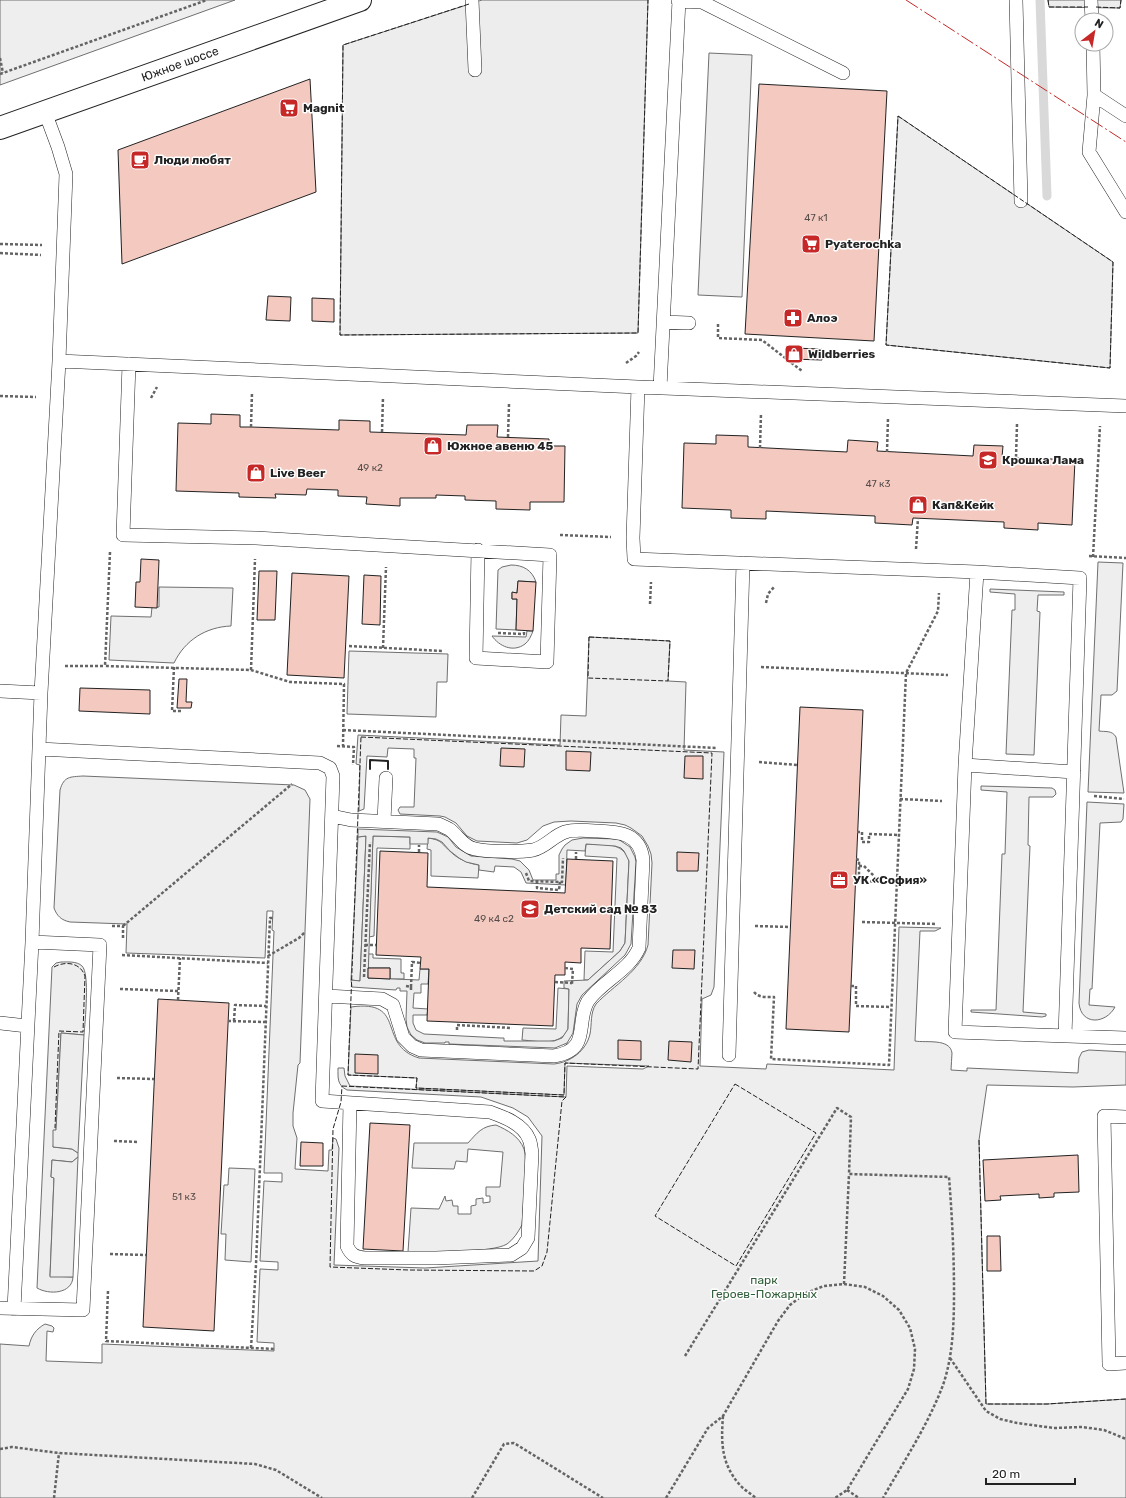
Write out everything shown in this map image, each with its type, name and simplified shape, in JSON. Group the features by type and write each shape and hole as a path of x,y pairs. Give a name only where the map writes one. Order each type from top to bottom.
{"street":[{"name":"Южное шоссе","path":"0,128 360,0"}],"lane":[{"path":"472,0 475,70"},
{"path":"660,388 678,0 702,2 843,73"},
{"path":"1016,0 1021,201"},
{"path":"1092,0 1092,12"},
{"path":"1093,52 1094,96 1089,152 1126,212"},
{"path":"1094,96 1126,116"},
{"path":"14,1309 32,942 41,693 59,360 66,174 45,112"},
{"path":"663,322 689,323"},
{"path":"59,360 660,388 1126,406"},
{"path":"128,364 123,535 256,538 478,550 550,555 547,662 476,658 478,550"},
{"path":"638,387 633,538 634,559 940,570 1080,578 1065,1036"},
{"path":"729,1055 743,563"},
{"path":"977,572 965,765 955,1032 1126,1038"},
{"path":"0,691 41,693"},
{"path":"39,749 320,763 330,768 334,776 322,1101 490,1112 505,1117 520,1127 529,1139 532,1152 528,1238 522,1248 511,1255 436,1258 364,1258 357,1257 350,1253 347,1246 350,1103"},
{"path":"965,765 1074,772"},
{"path":"384,821 386,778"},
{"path":"326,996 382,999 388,1002 393,1005 403,1037 412,1046 421,1050 554,1056 564,1054 576,1045 581,1037 585,1008 589,1000 632,960 639,948 643,860 641,850 638,845 628,836 619,832 574,830 563,832 544,846 532,850 516,851 475,849 462,842 449,829 438,824 351,820 332,816"},
{"path":"0,1308 83,1310 100,946 32,942"},
{"path":"0,1024 27,1026"},
{"path":"1126,1117 1104,1116 1109,1364 1126,1363"}],"path":[{"path":"0,58 2,73 207,0"},
{"path":"42,262 43,238"},
{"path":"0,244 43,245"},
{"path":"0,253 42,255"},
{"path":"718,324 718,338 762,340 807,374 800,374"},
{"path":"620,365 629,362 636,356 641,347"},
{"path":"127,385 164,387"},
{"path":"147,404 157,387"},
{"path":"35,397 36,390"},
{"path":"251,428 252,390"},
{"path":"382,432 383,395"},
{"path":"508,437 509,400"},
{"path":"1093,557 1100,425 1103,406"},
{"path":"760,448 761,410"},
{"path":"887,452 888,415"},
{"path":"1016,457 1017,421"},
{"path":"1092,425 1108,426"},
{"path":"909,549 916,549 918,518"},
{"path":"558,534 612,537 612,529"},
{"path":"105,666 110,552 123,535"},
{"path":"1085,556 1126,558"},
{"path":"251,670 256,558"},
{"path":"383,648 386,566"},
{"path":"750,987 756,995 774,997 771,1059 889,1065 906,673 938,611 940,570"},
{"path":"766,606 766,598 776,586"},
{"path":"349,646 443,651"},
{"path":"763,667 764,660"},
{"path":"62,669 62,666 105,666 251,670 290,682 344,684 343,746"},
{"path":"740,666 970,675"},
{"path":"174,667 172,711 181,711 181,708"},
{"path":"343,730 715,748"},
{"path":"335,746 354,747 353,768"},
{"path":"760,754 759,762 797,765"},
{"path":"109,926 123,926 295,782 287,781"},
{"path":"1073,795 1124,799"},
{"path":"900,799 964,803"},
{"path":"857,832 862,832 862,842 869,842 869,834 899,835"},
{"path":"344,997 344,980 352,984 364,984 370,841"},
{"path":"537,881 536,888 545,890 559,890 560,882 562,882 563,856"},
{"path":"856,859 859,860 857,881 896,882"},
{"path":"859,866 864,866 880,882"},
{"path":"524,869 529,881 560,882"},
{"path":"251,1348 268,956 270,918 273,918"},
{"path":"862,922 959,925"},
{"path":"122,941 123,926"},
{"path":"752,926 790,927"},
{"path":"268,956 299,938 307,930 307,938"},
{"path":"365,945 376,945"},
{"path":"122,948 122,962"},
{"path":"100,954 268,963"},
{"path":"178,1000 180,958"},
{"path":"411,993 412,962 420,963"},
{"path":"565,968 573,969 572,981"},
{"path":"555,982 572,983 576,988"},
{"path":"121,984 120,990 178,991"},
{"path":"403,986 411,987"},
{"path":"851,986 856,986 856,1006 891,1007"},
{"path":"234,1021 235,1005 266,1006"},
{"path":"228,1021 265,1022"},
{"path":"504,1028 512,1026 512,1034"},
{"path":"116,1086 117,1070"},
{"path":"117,1078 154,1079"},
{"path":"686,1356 837,1108 851,1117 844,1284"},
{"path":"114,1133 114,1141 139,1142"},
{"path":"849,1174 949,1177 954,1265 954,1315 952,1347 943,1385 926,1424 883,1498"},
{"path":"110,1247 110,1254 146,1255"},
{"path":"108,1284 106,1341 274,1349"},
{"path":"666,1498 708,1428 723,1416 778,1321 790,1305 806,1293 824,1286 844,1284 865,1287 883,1296 899,1310 910,1328 915,1349 914,1369 908,1389 847,1490 835,1498"},
{"path":"949,1358 986,1411 1000,1419 1054,1428 1082,1427 1104,1430 1126,1439"},
{"path":"723,1416 721,1440 726,1464 739,1484 756,1498"},
{"path":"472,1498 504,1444 514,1443 603,1498"},
{"path":"0,1449 12,1447 59,1454 255,1464 276,1470 322,1498"},
{"path":"54,1498 59,1454"},
{"path":"847,1490 859,1498"}],"green space":[{"path":"0,0 235,0 0,85"},
{"path":"1098,562 1123,563 1117,691 1112,695 1101,695 1099,731 1110,732 1116,737 1124,793 1088,792"},
{"path":"511,565 523,567 529,571 536,582 518,581 517,593 512,593 512,599 517,599 516,630 496,629 498,570 502,567"},
{"path":"159,587 233,588 231,626 213,629 197,636 184,648 174,663 109,660 111,616 151,617 152,607 159,607"},
{"path":"990,589 1064,592 1064,595 1038,595 1037,611 1040,612 1034,755 1006,754 1012,610 1015,610 1015,594 990,592"},
{"path":"527,631 533,631 529,640 525,644 516,648 507,647 498,643 492,636 526,637"},
{"name":"парк Героев-Пожарных","path":"589,637 670,641 668,681 686,682 684,750 724,752 714,987 711,995 702,999 700,1066 766,1069 767,1064 894,1070 899,927 941,928 935,931 920,931 915,1041 937,1042 947,1045 952,1053 951,1070 967,1071 967,1068 1078,1073 1079,1058 1082,1052 1089,1050 1126,1052 1126,1085 1073,1087 987,1085 979,1140 986,1404 1047,1404 1126,1399 1126,1498 0,1498 0,1344 29,1346 34,1333 45,1324 54,1328 53,1332 47,1331 46,1361 102,1363 102,1344 274,1351 274,1343 257,1342 260,1269 278,1270 278,1262 260,1261 264,1181 282,1182 282,1173 264,1173 274,931 272,930 273,911 267,911 265,958 126,953 127,924 70,922 62,919 56,913 54,908 60,790 63,782 71,777 83,776 294,785 305,790 310,799 300,1063 298,1065 293,1113 293,1126 297,1138 295,1169 328,1171 329,1150 332,1150 333,1138 336,1139 339,1148 334,1265 425,1268 538,1261 542,1136 528,1117 513,1108 481,1097 347,1090 341,1086 338,1078 338,1068 344,1068 345,1076 350,1086 566,1097 567,1066 643,1069 649,1066 565,1063 564,1095 416,1088 417,1078 348,1075 351,1007 369,1006 380,1010 386,1016 398,1043 406,1052 419,1058 554,1064 572,1058 585,1046 588,1040 593,1011 596,1004 633,970 639,963 648,945 652,863 651,854 642,836 625,825 616,823 571,821 554,822 543,826 527,840 517,843 477,841 467,836 456,823 445,817 400,814 398,810 400,807 414,807 416,758 414,758 414,749 388,748 387,757 367,756 364,809 359,811 360,765 356,764 358,735 560,745 561,715 586,716"},
{"path":"349,651 448,654 447,682 437,682 436,717 347,714"},
{"path":"981,786 1052,788 1055,790 1056,794 1053,797 1029,797 1028,845 1030,846 1023,1012 1046,1014 1046,1016 1042,1017 971,1012 971,1010 996,1010 1002,854 1005,854 1007,792 981,790"},
{"path":"1087,802 1124,804 1123,819 1121,822 1100,823 1092,989 1090,989 1089,1005 1115,1007 1106,1017 1094,1020 1084,1016 1079,1003"},
{"path":"366,836 360,981 351,980 358,837"},
{"path":"373,836 410,837 410,849 377,848 374,936 369,937"},
{"path":"428,838 439,841 461,859 472,864 479,865 478,878 431,876 431,850 427,849"},
{"path":"586,844 612,845 622,850 629,861 625,943 620,951 588,980 584,980 585,951 613,952 617,858 585,856"},
{"path":"368,954 373,954 373,958 401,959 401,973 404,973 404,979 390,979 390,968 368,968"},
{"path":"56,963 75,963 82,966 86,978 86,998 84,1035 61,1033 56,1130 53,1147 72,1149 78,1153 78,1157 72,1162 52,1160 51,1177 54,1177 50,1276 73,1277 72,1283 64,1290 59,1292 48,1292 37,1288 52,967"},
{"path":"558,988 569,989 568,1029 564,1035 554,1041 548,1042 522,1040 523,1028 556,1029"},
{"path":"496,1125 516,1137 524,1149 525,1174 522,1225 516,1235 507,1244 488,1249 408,1252 411,1208 439,1209 445,1196 446,1201 452,1200 453,1206 458,1206 458,1214 471,1214 471,1206 476,1205 476,1199 483,1198 483,1203 490,1202 490,1196 486,1196 486,1187 500,1187 503,1152 468,1149 467,1162 456,1161 454,1169 412,1168 414,1143 468,1143 483,1128"},
{"path":"229,1168 255,1169 251,1262 225,1260 226,1234 221,1234 224,1185 228,1185"}],"shaded area":[{"path":"482,0 648,0 638,333 340,335 343,45"},
{"path":"1048,0 1121,0 1120,8 1049,7"},
{"path":"709,53 752,55 742,297 698,295"},
{"path":"898,116 1113,262 1110,368 886,345"},
{"path":"358,829 437,832 448,837 456,847 471,856 520,861 529,870 533,880 556,880 556,874 559,874 559,855 565,845 572,840 583,838 618,839 630,847 636,862 631,944 625,955 582,995 577,1004 573,1033 567,1043 555,1048 449,1044 449,1042 425,1043 417,1040 411,1035 407,1027 407,991 400,991 400,988 397,988 396,990 352,987 351,980 360,981 366,836 358,837","holes":["373,836 410,837 410,844 428,844 428,838 436,839 442,842 459,858 466,862 479,865 479,870 494,872 495,866 514,867 521,872 526,883 566,885 567,850 585,851 586,844 615,846 624,851 629,861 625,943 620,951 588,980 564,981 564,988 569,989 568,1029 562,1038 554,1041 504,1041 504,1038 424,1034 416,1030 413,1023 413,1015 427,1015 428,1009 413,1008 414,993 421,993 421,984 428,984 429,969 420,969 419,980 368,978"]},
{"path":"61,1033 84,1035 78,1153 72,1149 53,1147 53,1130 56,1130"},
{"path":"78,1157 73,1277 50,1277 54,1178 51,1177 52,1160 72,1162"}],"building":[{"path":"310,79 316,192 122,264 118,150"},
{"path":"759,84 887,91 874,341 745,334"},
{"path":"268,296 291,297 290,321 266,320"},
{"path":"312,298 334,299 334,322 312,321"},
{"path":"792,348 822,349 822,360 791,359"},
{"path":"211,414 240,415 240,427 339,430 339,420 370,421 370,432 466,435 467,425 498,425 497,437 549,439 549,446 565,446 564,502 530,502 530,510 496,509 496,501 465,500 465,496 436,495 436,498 400,498 400,506 366,504 367,497 338,496 338,490 307,489 306,495 275,494 276,498 239,497 239,493 176,491 178,423 211,424"},
{"path":"716,435 748,436 748,447 847,452 848,440 878,442 877,451 973,456 974,445 1003,446 1002,457 1075,460 1072,525 1038,523 1038,530 1004,528 1004,522 913,518 912,525 875,523 875,516 766,511 766,519 731,518 731,510 682,508 684,443 716,444"},
{"path":"141,559 159,560 157,608 135,607 136,582 140,582"},
{"path":"259,571 277,571 275,620 257,620"},
{"path":"292,573 349,576 344,678 287,675"},
{"path":"364,575 381,576 380,625 362,624"},
{"path":"518,581 536,582 533,631 516,630 517,599 512,599 512,592 517,593"},
{"path":"179,679 187,679 186,702 192,702 191,708 177,708"},
{"path":"80,688 150,690 150,714 79,711"},
{"path":"800,707 863,710 849,1032 786,1029"},
{"path":"501,748 525,749 524,767 500,766"},
{"path":"566,751 591,752 590,771 566,770"},
{"path":"685,756 703,756 703,779 684,778"},
{"path":"380,851 428,853 427,887 565,893 567,859 613,861 610,949 581,948 581,963 565,962 565,975 555,975 553,1026 427,1021 429,969 420,969 421,957 376,955"},
{"path":"677,852 699,853 698,871 677,871"},
{"path":"673,950 695,950 694,969 672,968"},
{"path":"368,968 390,968 390,979 368,978"},
{"path":"158,999 229,1003 214,1331 143,1327"},
{"path":"618,1040 641,1041 641,1060 618,1059"},
{"path":"669,1041 692,1042 691,1062 668,1060"},
{"path":"355,1054 378,1055 378,1074 355,1073"},
{"path":"370,1123 410,1125 403,1251 363,1249"},
{"path":"301,1142 323,1143 323,1166 300,1166"},
{"path":"1078,1155 1079,1192 1054,1193 1054,1197 1039,1198 1039,1194 1000,1196 1001,1200 985,1201 983,1160"},
{"path":"987,1236 1000,1236 1001,1271 987,1271"}],"waterway":[{"path":"1040,0 1047,196"}],"fence":[{"path":"469,4 343,45 340,335 638,333 648,0"},
{"path":"1048,0 1049,7 1088,7"},
{"path":"1096,7 1120,8 1121,0"},
{"path":"898,116 1113,262 1110,368 886,345 898,116"},
{"path":"589,637 670,641 668,681 588,678 589,637"},
{"path":"361,737 712,753 698,1069 565,1063 564,1095 416,1088 417,1078 348,1075 361,737"},
{"path":"54,967 63,964 76,965 83,971 85,976 83,1032 59,1031 55,1128"},
{"path":"735,1084 816,1133 736,1266 655,1216 735,1084"},
{"path":"342,1086 566,1097 562,1101 547,1252 542,1266 534,1271 408,1270 330,1267 333,1129 341,1102 342,1086"},
{"path":"979,1140 986,1404 1047,1404 1126,1399"}],"wall":[{"path":"370,769 370,760 388,761 388,769"}],"power":[{"path":"906,0 1126,142"}],"place":[{"name":"Magnit","path":"289,108"},
{"name":"Люди любят","path":"140,160"},
{"name":"Pyaterochka","path":"811,244"},
{"name":"Алоэ","path":"793,318"},
{"name":"Wildberries","path":"794,354"},
{"name":"Южное авеню 45","path":"433,446"},
{"name":"Крошка Лама","path":"988,460"},
{"name":"Live Beer","path":"256,473"},
{"name":"Кап&Кейк","path":"918,505"},
{"name":"УК «София»","path":"839,880"},
{"name":"Детский сад № 83","path":"530,909"}]}
